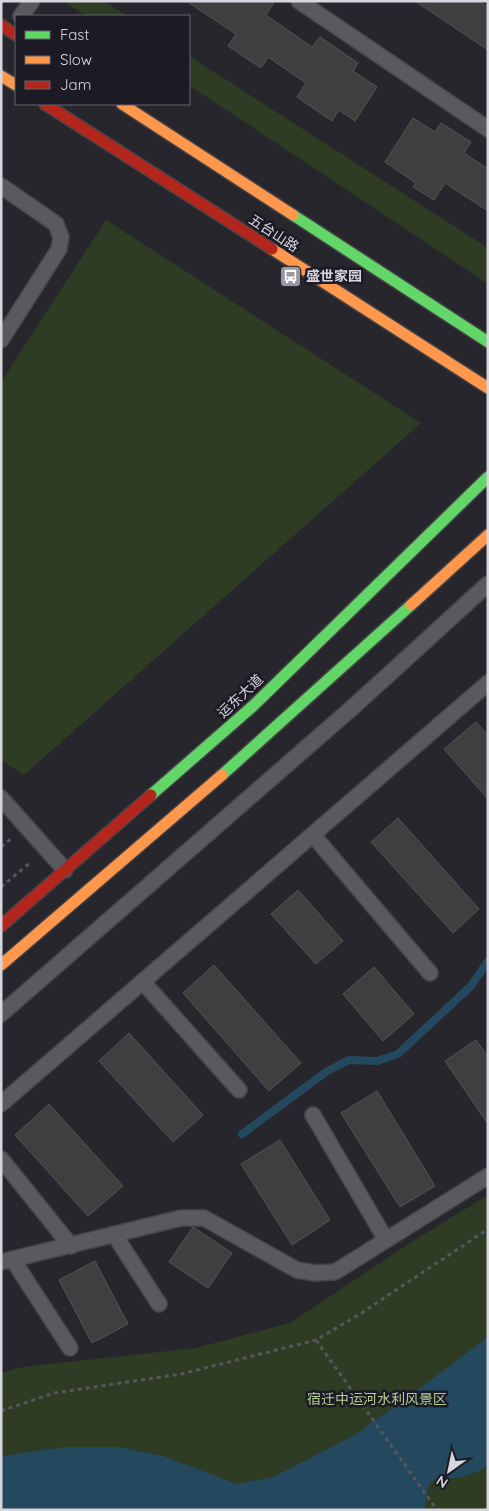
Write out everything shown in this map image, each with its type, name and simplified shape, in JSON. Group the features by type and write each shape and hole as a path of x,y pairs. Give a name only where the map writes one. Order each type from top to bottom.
{"main road":[{"path":"1,76 15,84"},
{"name":"五台山路","path":"47,105 488,388"},
{"name":"五台山路","path":"124,105 488,342"},
{"name":"运东大道","path":"1,926 252,706 488,477"},
{"path":"1,965 267,736 488,535"}],"lane":[{"path":"22,15 32,1"},
{"path":"299,1 488,130"},
{"path":"1,186 56,224 61,237 59,249 1,340"},
{"path":"1,1014 353,707 488,584"},
{"path":"1,1104 488,683"},
{"path":"1,798 65,870"},
{"path":"313,835 430,973"},
{"path":"143,982 239,1090"},
{"path":"313,1115 386,1240"},
{"path":"1,1159 71,1246"},
{"path":"70,1348 7,1261 181,1218 204,1218 297,1270 315,1273 334,1272 488,1176"},
{"path":"114,1234 158,1304"}],"path":[{"path":"1,1411 54,1393 181,1374 316,1340 488,1229"},
{"path":"316,1340 437,1510"}],"green space":[{"path":"63,1 104,1 125,15 84,15"},
{"path":"190,57 488,248 488,284 190,86"},
{"path":"106,220 421,423 24,775 1,760 1,382"},
{"name":"宿迁中运河水利风景区","path":"488,1195 488,1510 1,1510 1,1373 23,1367 196,1348 290,1323 413,1241"}],"water":[{"path":"488,1337 488,1465 483,1469 463,1476 435,1479 429,1485 424,1510 1,1510 1,1456 66,1447 117,1447 163,1456 237,1484 273,1477 353,1436"}],"building":[{"path":"186,1 275,1 266,15 312,47 320,37 358,63 353,71 377,87 355,121 339,110 332,121 297,97 306,83 268,57 261,68 228,46 236,34"},
{"path":"415,1 479,1 488,7 488,50"},
{"path":"413,118 435,132 441,123 471,142 464,153 488,169 488,211 445,183 434,200 413,187 416,183 385,162"},
{"path":"476,722 488,735 488,799 444,749"},
{"path":"398,818 479,909 453,933 371,842"},
{"path":"298,890 343,941 316,964 271,914"},
{"path":"214,965 301,1063 269,1091 183,993"},
{"path":"374,967 414,1014 383,1041 343,994"},
{"path":"129,1033 203,1115 173,1142 99,1061"},
{"path":"476,1040 488,1057 488,1124 445,1061"},
{"path":"377,1091 435,1186 400,1207 341,1113"},
{"path":"49,1104 123,1186 88,1216 15,1135"},
{"path":"280,1140 330,1220 292,1245 241,1164"},
{"path":"193,1227 232,1253 208,1288 169,1262"},
{"path":"95,1261 128,1324 92,1343 59,1280"}],"waterway":[{"path":"242,1134 326,1072 349,1060 377,1061 398,1054 471,986 488,961"}],"traffic: fast":[{"path":"293,215 488,342"},
{"path":"151,795 253,706 488,477"},
{"path":"222,775 411,605"}],"traffic: slow":[{"path":"1,76 15,84"},
{"path":"124,105 293,215"},
{"path":"272,249 488,388"},
{"path":"411,605 488,535"},
{"path":"1,965 222,775"}],"traffic: jam":[{"path":"1,25 15,34"},
{"path":"47,105 272,249"},
{"path":"1,926 151,795"}],"place":[{"name":"盛世家园","path":"290,276"}]}
